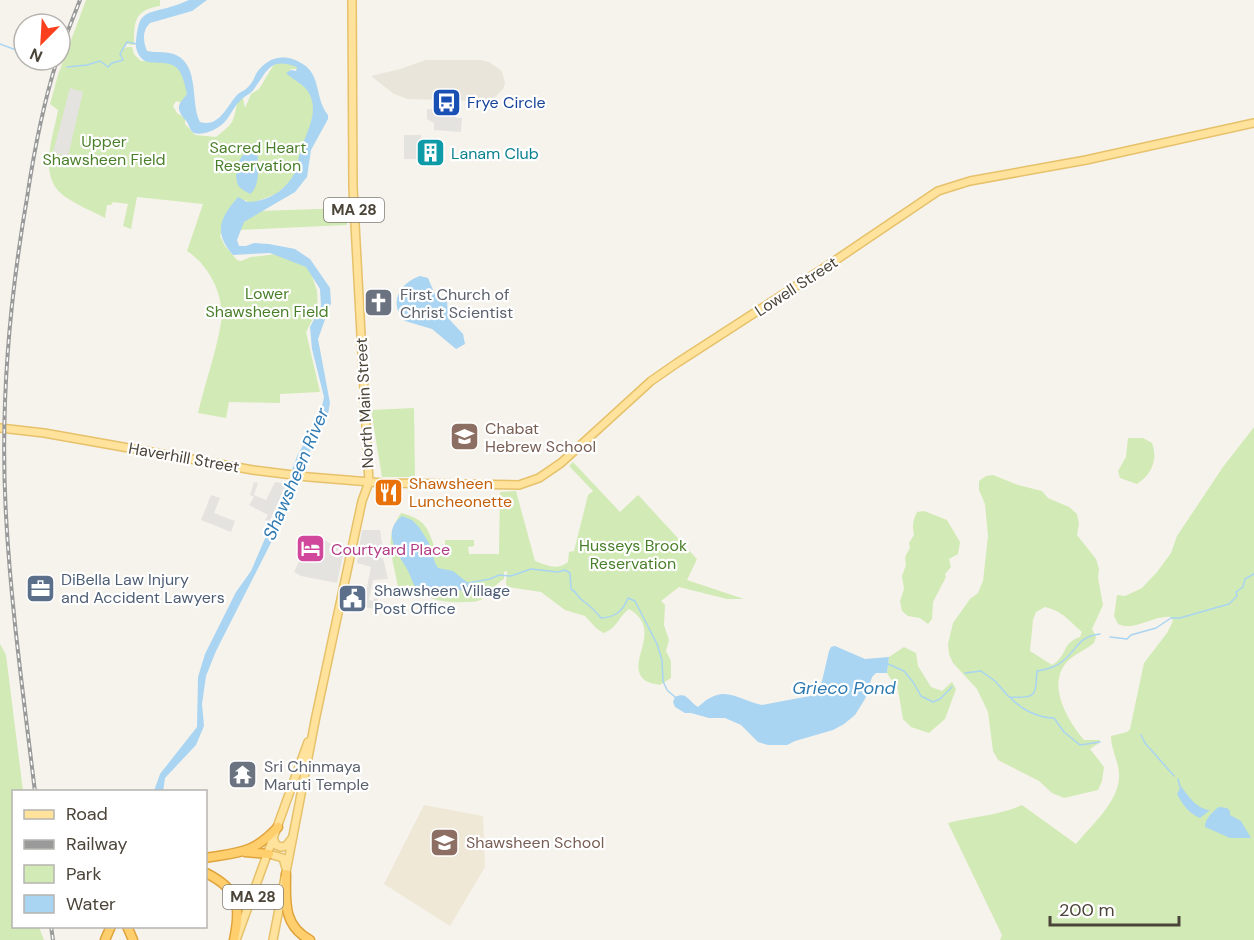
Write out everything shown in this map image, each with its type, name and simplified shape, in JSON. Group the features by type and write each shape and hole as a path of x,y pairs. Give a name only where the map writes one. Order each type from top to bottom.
{"highway":[{"path":"207,858 242,852 262,843 278,827"},
{"path":"242,852 268,855"},
{"path":"286,873 285,905 288,918 298,933 310,940"},
{"path":"207,874 223,884 234,898 238,916 235,940"}],"main road":[{"name":"North Main Street","path":"273,940 316,716 362,501 369,482 353,187 352,0"},
{"name":"Lowell Street","path":"369,482 510,486 539,478 561,464 651,381 938,191 970,181 1086,160 1254,123"},
{"name":"Haverhill Street","path":"0,428 33,431 288,475 369,482"},
{"name":"MA 28","path":"235,940 274,840 316,716"},
{"path":"274,840 276,845 282,847 294,835"},
{"path":"268,855 284,859 286,873"}],"shaded area":[{"path":"426,60 489,62 502,71 505,83 503,89 494,98 482,101 408,99 394,94 371,76"},
{"path":"70,88 83,92 68,156 53,153"},
{"path":"427,109 455,110 456,118 462,118 461,132 434,130 434,123 427,119"},
{"path":"404,135 421,135 422,159 404,159"},
{"path":"254,482 258,483 254,495 266,500 275,482 287,484 269,522 265,520 268,515 249,505 254,497 250,495"},
{"path":"211,495 220,498 214,513 235,521 231,532 201,520"},
{"path":"362,530 380,530 384,556 358,555"},
{"path":"323,539 331,544 345,547 337,583 301,576 294,572 301,557 308,562"},
{"path":"358,556 383,558 388,579 373,580 369,600 378,599 376,609 363,607 371,567 357,563"},
{"name":"Shawsheen School","path":"424,805 483,816 485,867 450,926 384,884"}],"green space":[{"path":"86,0 160,0 160,6 140,14 135,24 134,45 127,44 122,50 132,47 134,54 141,61 171,62 183,71 191,94 182,103 176,101 173,106 177,113 185,118 185,124 195,135 216,137 227,128 234,118 238,100 243,98 245,108 251,94 259,89 273,66 284,57 301,69 291,69 289,72 314,87 313,122 294,179 276,194 252,203 246,200 235,201 220,236 237,260 278,254 309,267 317,291 318,315 314,317 306,332 320,392 280,394 280,403 229,402 226,418 198,413 216,346 222,313 214,282 202,264 187,251 203,204 137,197 131,229 123,226 128,204 113,202 107,205 105,218 72,201 58,190 52,180 49,158 58,110 50,104 59,72 72,72 72,38"},
{"path":"347,208 347,225 237,230 259,211"},
{"path":"414,408 415,477 382,477 371,410"},
{"path":"1254,427 1254,940 1000,940 1002,935 948,823 995,814 1022,805 1076,844 1104,811 1115,793 1119,773 1111,736 1130,729 1144,663 1167,633 1173,621 1171,617 1164,617 1138,625 1118,624 1114,616 1117,595 1125,596 1142,588 1157,572 1171,553 1177,536 1223,467"},
{"path":"1128,438 1143,438 1152,443 1154,449 1154,461 1150,471 1137,484 1120,478 1118,471 1126,457"},
{"name":"Husseys Brook Reservation","path":"573,462 620,512 638,495 641,498 697,559 687,580 744,599 727,599 679,587 661,601 665,605 664,625 669,640 666,651 671,661 671,678 660,685 646,681 640,674 638,666 644,627 639,618 629,609 612,629 603,633 585,616 565,610 541,592 508,587 506,584 507,571 504,572 504,579 487,596 475,602 442,601 421,594 408,585 398,587 391,540 395,522 401,513 417,519 426,527 437,554 445,554 445,540 474,540 474,546 468,547 469,554 499,554 500,492 516,491 535,561 555,567 564,565 568,562 569,552 574,551 588,495 593,491 569,466"},
{"path":"993,475 1042,491 1048,498 1069,507 1077,514 1079,524 1077,535 1096,559 1103,605 1092,629 1096,637 1094,643 1067,662 1061,671 1059,692 1066,713 1084,740 1100,740 1090,749 1104,767 1098,790 1064,798 1052,793 1039,781 998,760 993,751 988,712 977,689 953,663 949,654 948,644 953,623 970,599 978,593 983,581 988,536 985,504 979,490 979,481 986,476","holes":["1045,607 1057,611 1082,632 1080,637 1070,643 1061,657 1052,665 1030,651 1033,620 1036,612"]},
{"path":"924,511 947,520 960,542 958,554 949,559 951,567 945,574 946,577 933,602 932,619 928,624 920,618 908,616 902,611 900,601 904,589 902,576 906,565 905,557 914,535 914,520 917,512"},
{"path":"0,644 6,655 23,790 12,790 12,928 39,928 44,940 0,940"},
{"path":"904,647 916,653 918,666 931,687 942,691 952,682 956,689 945,719 929,733 911,727 903,719 898,690 887,673 889,657"}],"water":[{"name":"Shawsheen River","path":"189,0 207,0 192,11 150,23 144,33 147,51 169,53 184,60 192,76 200,122 213,122 218,119 238,94 247,89 260,68 276,58 288,58 301,63 308,68 315,80 328,119 311,150 307,177 295,192 244,222 237,240 239,246 254,243 295,249 310,259 330,288 331,303 318,339 330,403 328,414 312,446 281,523 216,651 206,676 202,704 204,726 196,745 165,778 163,790 154,790 160,774 197,727 198,677 205,654 236,592 251,571 282,499 297,456 320,416 324,397 312,349 310,327 321,306 320,289 306,267 270,253 233,255 221,232 223,219 238,197 247,202 266,198 283,188 293,176 312,117 310,95 302,85 286,73 291,70 296,71 297,67 288,64 275,65 267,71 253,91 237,104 220,126 204,133 193,132 179,110 187,94 179,71 170,64 145,61 139,55 136,44 139,25 143,17"},
{"path":"250,149 257,152 258,169 256,186 250,194 239,186 236,175 240,159"},
{"path":"420,276 428,278 436,297 447,300 448,318 463,334 465,344 456,349 432,329 405,321 400,314 397,308 398,295 406,284"},
{"path":"402,516 412,520 419,527 429,543 438,568 453,571 468,583 466,590 433,591 426,595 416,587 393,542 393,529"},
{"name":"Grieco Pond","path":"835,646 865,659 889,657 887,673 876,673 872,677 865,699 855,715 833,730 787,745 768,745 758,742 741,725 725,718 709,718 685,713 675,707 673,702 675,697 682,695 698,707 708,699 723,694 762,705 815,695 822,681 829,651"},
{"path":"1181,786 1197,805 1210,810 1200,818 1189,811 1177,794"},
{"path":"1219,807 1227,808 1230,815 1241,821 1251,838 1230,838 1205,827 1208,818"}],"waterway":[{"path":"72,66 100,61 108,67 112,63 123,60 120,54 127,42 137,44"},
{"path":"0,44 12,48"},
{"path":"468,583 499,575 511,576 531,569 558,572 565,570 570,573 571,589 601,618 618,612 628,598 635,601 657,644 662,660 663,681 667,690 675,697"},
{"path":"1110,637 1127,639 1131,635 1156,628 1171,618 1180,618 1229,604 1237,596 1236,592 1243,587 1245,579 1254,574"},
{"path":"965,673 981,671 995,681 1009,697 1030,696 1035,690 1037,671 1057,665 1068,657 1082,641 1100,634"},
{"path":"888,664 904,671 921,696 933,702 940,699 952,687"},
{"path":"1010,697 1030,712 1054,718 1064,732 1080,745 1100,742"},
{"path":"1141,735 1145,743 1174,776"},
{"path":"1178,779 1180,787"}],"railway":[{"path":"72,20 80,0"},
{"path":"35,790 8,550 4,475 5,396 15,276 39,128 53,72"},
{"path":"51,928 53,940"}],"place":[{"name":"Frye Circle","path":"446,102"},
{"name":"Lanam Club","path":"430,153"},
{"name":"First Church of Christ Scientist","path":"379,303"},
{"name":"Chabat Hebrew School","path":"464,437"},
{"name":"Shawsheen Luncheonette","path":"388,492"},
{"name":"Courtyard Place","path":"310,549"},
{"name":"DiBella Law Injury and Accident Lawyers","path":"40,588"},
{"name":"Shawsheen Village Post Office","path":"353,599"},
{"name":"Sri Chinmaya Maruti Temple","path":"243,775"},
{"name":"Shawsheen School","path":"445,842"}],"park label":[{"name":"Upper Shawsheen Field","path":"104,150"},
{"name":"Sacred Heart Reservation","path":"258,156"},
{"name":"Lower Shawsheen Field","path":"267,302"}]}
